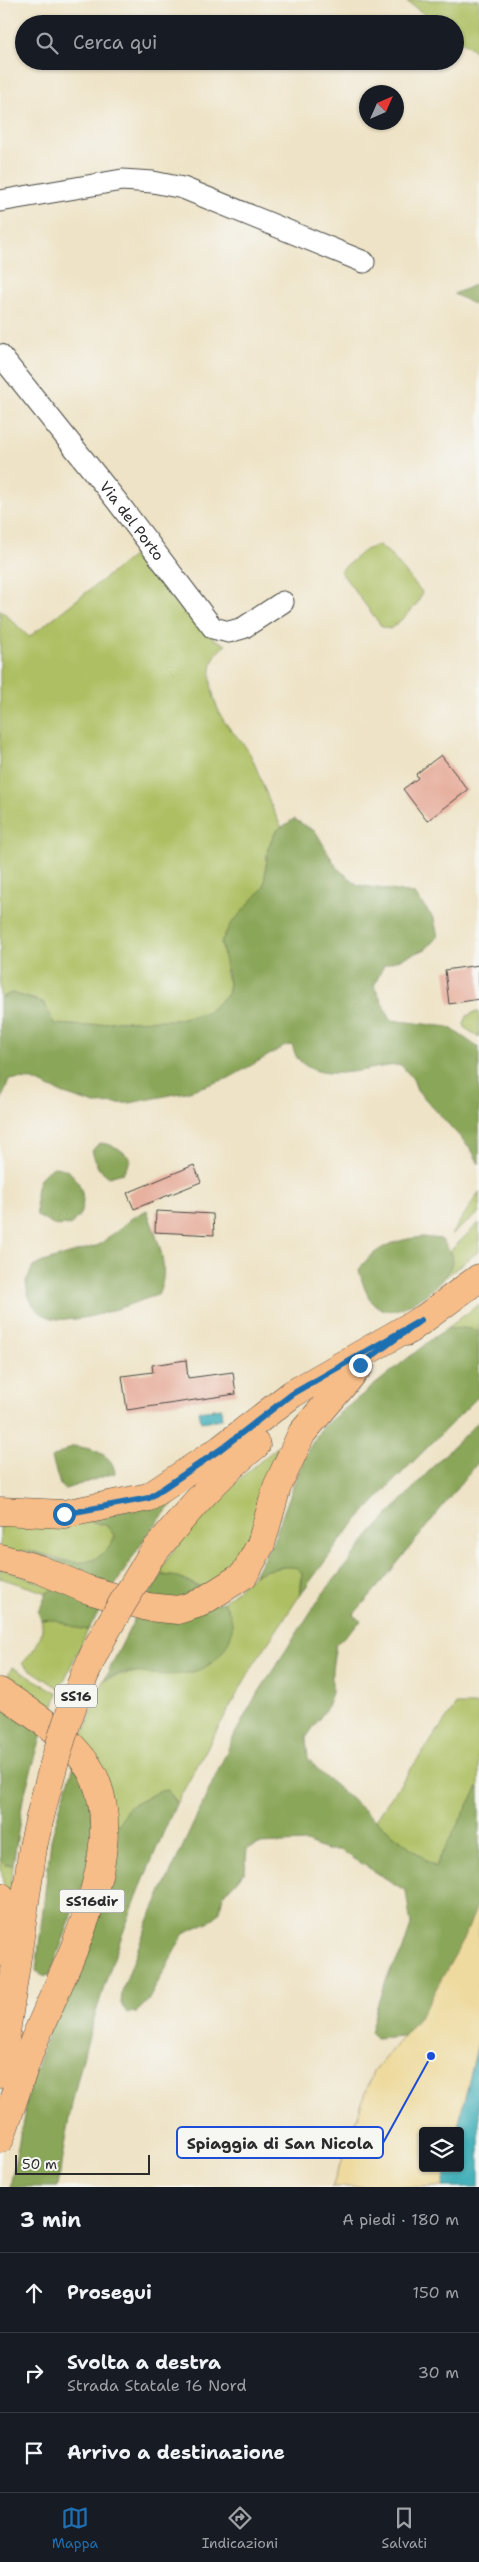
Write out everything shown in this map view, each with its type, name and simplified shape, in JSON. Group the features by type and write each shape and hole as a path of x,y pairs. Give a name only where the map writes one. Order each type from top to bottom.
{"main road":[{"name":"SS16","path":"0,2074 33,1847 50,1772 75,1697 94,1654 150,1557 186,1511 228,1467 360,1365 479,1278"},
{"path":"0,1511 64,1514 149,1498 221,1449 292,1394 421,1320"},
{"path":"0,1558 39,1569 86,1589 148,1607 178,1610 200,1603 244,1575 261,1544 277,1487 302,1433 360,1365"},
{"name":"SS16dir","path":"0,1692 40,1718 81,1758 97,1784 105,1822 101,1864 92,1903 31,2049 0,2139"},
{"path":"0,1896 10,1997"}],"street":[{"path":"0,201 122,180 153,182 183,188 364,262"},
{"name":"Via del Porto","path":"0,355 110,492 213,628 229,632 243,628 283,602"}],"green space":[{"path":"405,0 479,0 479,54 464,43 464,15 426,15"},
{"path":"479,283 479,307 454,294"},
{"path":"147,545 214,639 226,645 218,651 211,668 214,698 224,721 251,756 282,828 276,831 268,848 264,887 251,903 225,972 229,983 227,995 208,1012 175,1020 117,1021 86,1026 54,1024 43,1002 12,993 0,998 0,609 29,637"},
{"path":"379,545 390,554 422,592 414,607 390,629 382,627 340,571 365,550"},
{"path":"294,819 316,832 337,868 358,885 415,894 434,919 438,936 426,949 384,965 374,986 391,1020 449,1027 479,1048 479,1164 471,1149 417,1090 413,1079 401,1065 347,1072 320,1072 308,1067 298,1059 292,1045 285,1046 229,1078 186,1092 130,1103 95,1104 64,1094 33,1080 9,1079 0,1104 0,998 12,993 43,1003 54,1024 86,1026 117,1021 175,1020 208,1012 227,995 229,983 221,942 230,925 264,887 268,848 276,831"},
{"path":"479,1012 479,1037 465,1028 464,1023 467,1016"},
{"path":"99,1143 117,1148 131,1160 123,1173 109,1177 98,1168 92,1151"},
{"path":"54,1167 64,1169 72,1174 82,1191 82,1210 70,1225 56,1226 37,1216 36,1194 39,1182 47,1171"},
{"path":"479,1192 479,1213 451,1235"},
{"path":"147,1210 163,1263 162,1284 158,1295 101,1314 80,1318 60,1319 44,1315 32,1302 26,1281 33,1267 43,1262 99,1245 132,1218"},
{"path":"479,1223 479,1251 439,1282 449,1268 451,1260 450,1251"},
{"path":"423,1237 441,1239 451,1254 450,1268 445,1277 426,1294 404,1307 394,1310 380,1308 367,1294 359,1270 371,1255 379,1250 395,1242"},
{"path":"479,1304 479,1330 446,1329"},
{"path":"446,1329 479,1330 479,1396 389,1486 346,1533 300,1595 303,1575 298,1568 276,1568 254,1575 273,1541 305,1455 322,1427 433,1338"},
{"path":"479,1421 479,1461 382,1582 353,1615 361,1621 336,1644 332,1669 332,1693 326,1709 306,1738 308,1758 321,1773 375,1820 435,1867 479,1785 479,1901 464,1939 422,2014 403,2036 376,2038 370,2032 379,1999 389,1973 402,1952 411,1925 406,1891 340,1850 326,1850 306,1842 258,1844 247,1849 245,1872 223,1895 220,1911 214,1919 184,1933 148,2001 137,2012 127,2013 121,2004 122,1991 149,1919 235,1734 253,1701 321,1596 371,1534 441,1458"},
{"path":"301,1428 249,1557 204,1587 181,1578 161,1574 159,1572 174,1551 206,1512 261,1460"},
{"path":"73,1446 93,1450 105,1456 113,1466 115,1473 65,1489 60,1485 52,1458"},
{"path":"165,1498 172,1499 173,1503 147,1535 110,1593 28,1552 36,1552 60,1561 70,1562 88,1561 96,1558 110,1546 115,1536 106,1525 89,1521"},
{"path":"89,1521 106,1525 115,1536 107,1549 90,1562 70,1562 31,1551 0,1553 0,1524"},
{"path":"290,1566 299,1568 302,1575 300,1595 252,1667 176,1804 173,1796 159,1791 128,1808 114,1833 78,1747 104,1680 129,1673 155,1674 223,1602 254,1575 266,1570"},
{"path":"0,1568 54,1588 47,1593 0,1578"},
{"path":"162,1575 179,1577 195,1586 204,1587 205,1597 143,1604"},
{"path":"54,1588 102,1607 88,1630 76,1628 55,1620 41,1620 38,1612 47,1593"},
{"path":"223,1602 231,1619 230,1638 217,1658 208,1665 189,1673 165,1675 126,1672 104,1680 137,1614"},
{"path":"51,1619 88,1630 60,1689 22,1664 40,1638 42,1632 41,1620"},
{"path":"12,1667 58,1693 50,1718 4,1683"},
{"path":"0,1702 42,1734 23,1799 13,1865 5,1865 0,1860"},
{"path":"456,1705 479,1705 479,1785 435,1867 375,1820"},
{"path":"75,1763 87,1779 96,1851 50,1975 45,1976 36,1971 51,1840"},
{"path":"168,1790 176,1804 119,1943 88,2039 65,2137 58,2187 10,2187 29,2090 114,1833 128,1808 159,1791"},
{"path":"0,1860 5,1865 13,1865 11,1898 5,1895"}],"sand":[{"path":"479,1901 479,2039 458,2127 419,2127 419,2172 446,2172 443,2187 332,2187 373,2072 422,2014 464,1939"}],"water":[{"path":"221,1408 222,1419 201,1422 199,1411"},
{"path":"479,2039 479,2187 443,2187 446,2172 464,2172 464,2127 458,2127"}],"building":[{"path":"441,755 468,790 427,821 403,789 418,778 416,774"},
{"path":"479,965 479,999 449,1004 445,970"},
{"path":"194,1165 201,1182 134,1209 127,1193"},
{"path":"156,1211 213,1214 214,1235 155,1232"},
{"path":"186,1360 188,1378 233,1372 236,1394 127,1410 122,1376 153,1372 152,1365"}],"place":[{"name":"Spiaggia di San Nicola","path":"431,2056"}],"route":[{"path":"64,1514 149,1498 221,1449 292,1394 421,1320 360,1365"}]}
